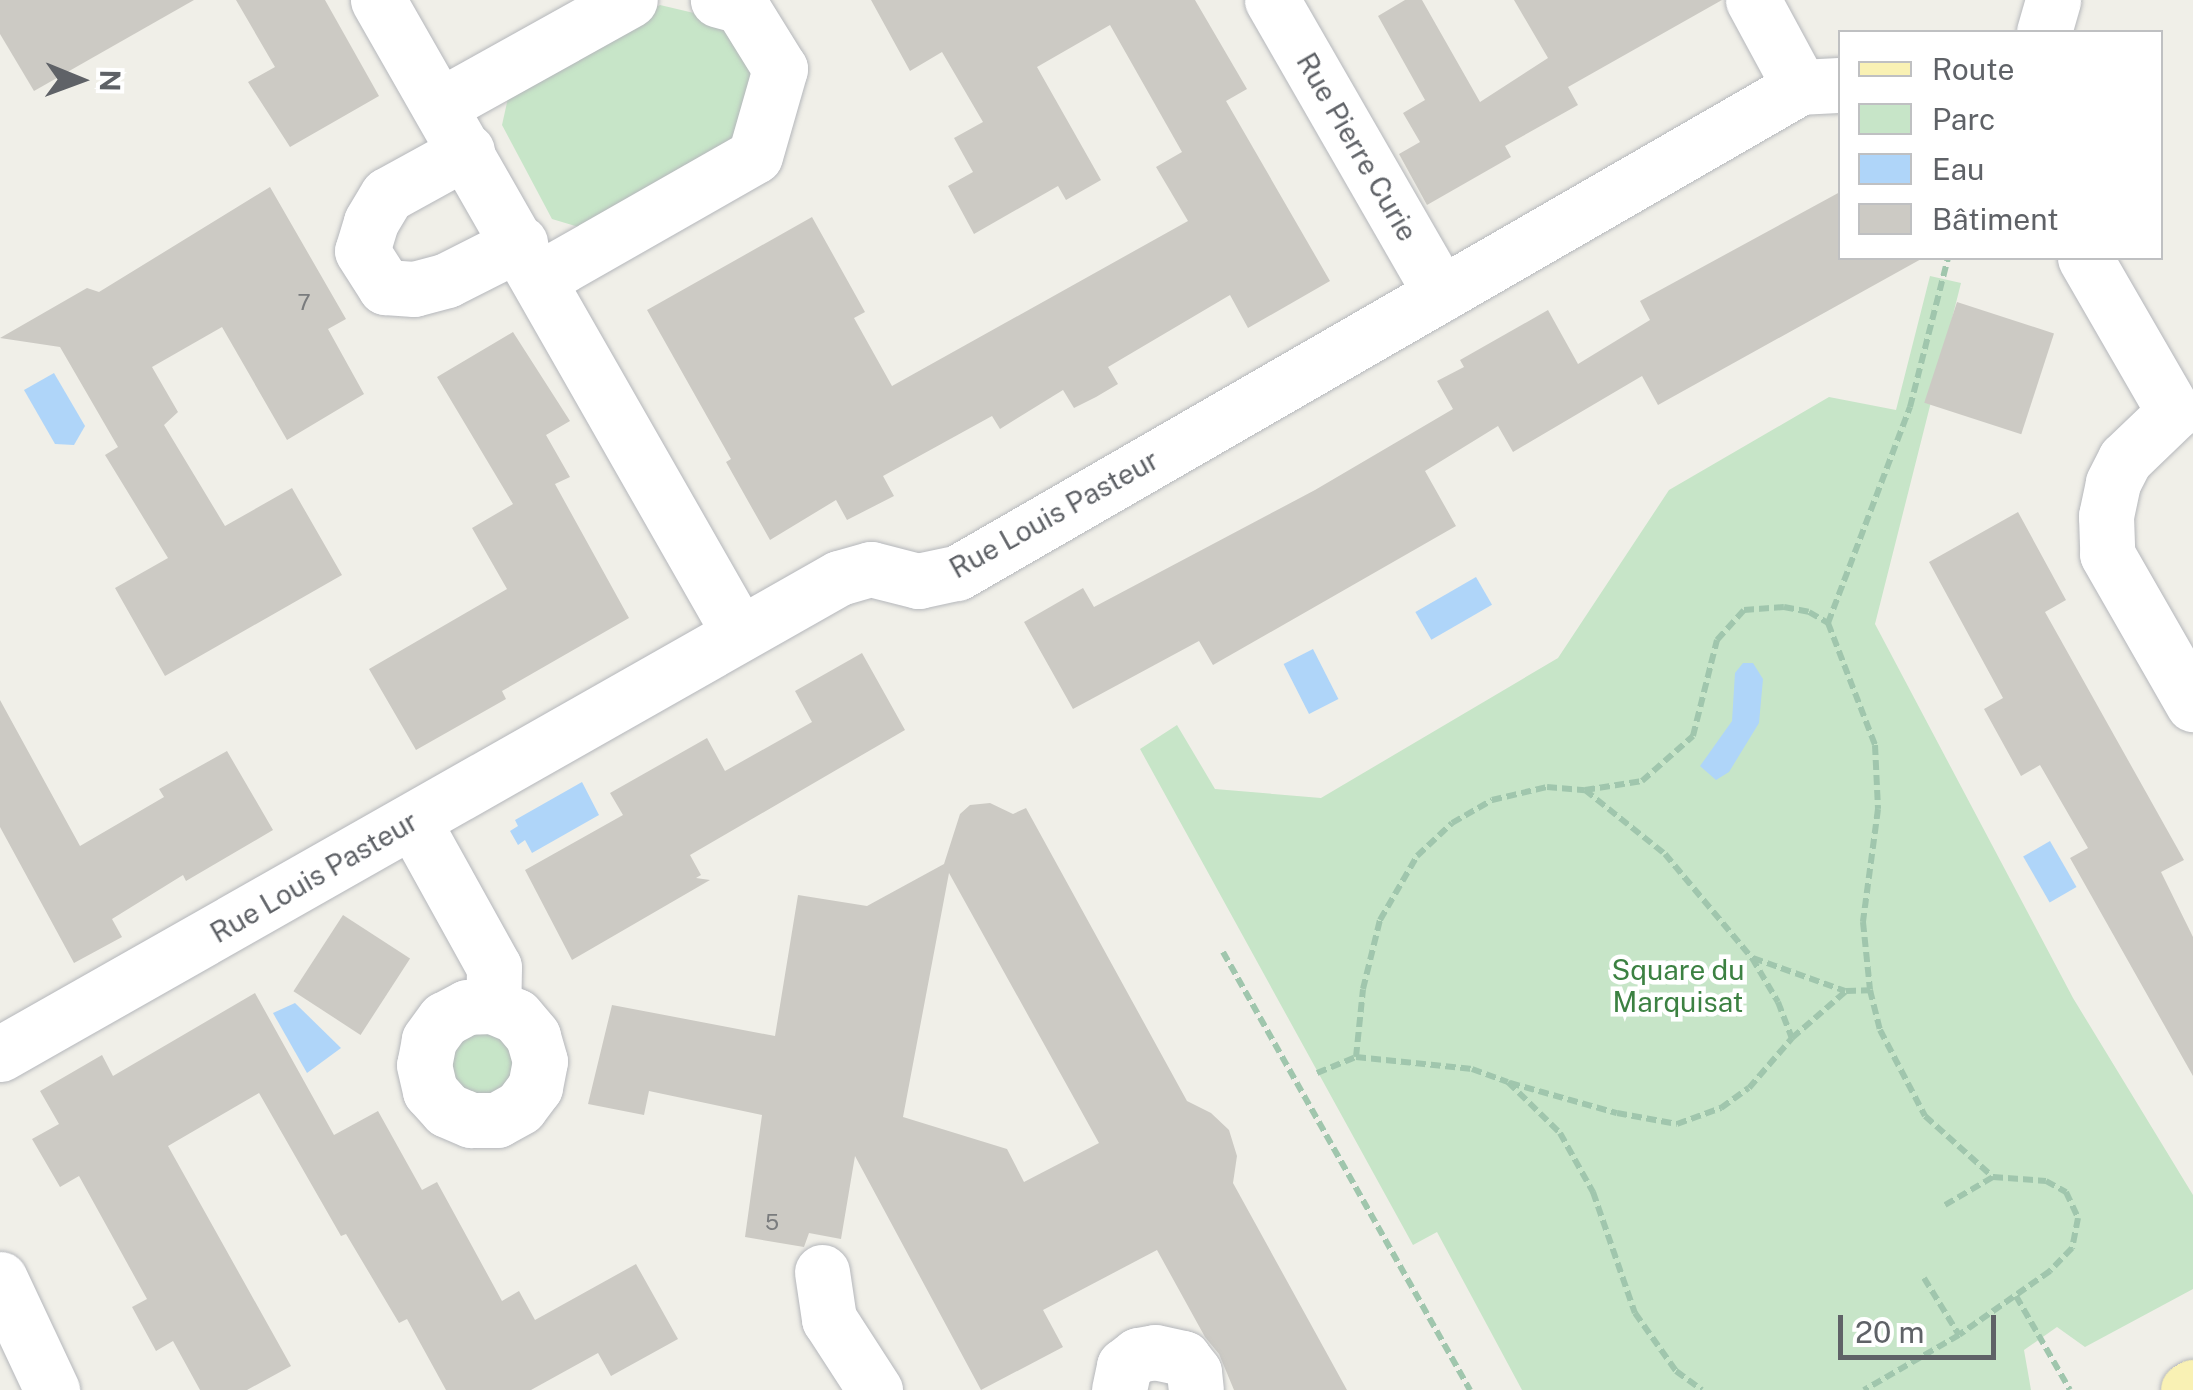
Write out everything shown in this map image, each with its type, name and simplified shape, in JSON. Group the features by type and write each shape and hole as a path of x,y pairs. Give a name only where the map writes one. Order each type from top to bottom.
{"street":[{"path":"378,0 738,632"},
{"path":"630,0 454,128 387,195 371,222 362,251 385,287 414,289 530,261 755,156 780,69 742,6 718,0"},
{"name":"Rue Pierre Curie","path":"1272,0 1441,294"},
{"path":"1752,0 1820,86"},
{"path":"2045,30 2053,0"},
{"name":"Rue Louis Pasteur","path":"5,1041 414,821 738,632 853,572 882,569 918,582 957,573 1441,294 1820,86"},
{"path":"2087,260 2183,410 2125,459 2112,483 2106,516 2107,554 2193,704"},
{"path":"414,821 494,967 493,1006"},
{"path":"822,1272 829,1319 857,1385"},
{"path":"0,1279 52,1390"},
{"path":"1119,1390 1124,1366 1138,1355 1155,1352 1183,1358 1194,1372 1196,1390"}],"path":[{"path":"1828,623 1910,407 1947,260"},
{"path":"1356,1057 1363,989 1380,920 1417,856 1452,823 1492,800 1548,787 1585,790 1642,780 1693,736 1717,640 1744,610 1784,607 1809,612 1828,623 1875,746 1878,809 1863,922 1870,990 1880,1030 1925,1116 1993,1176 2046,1181 2066,1192 2078,1218 2072,1248 2016,1296 1960,1335 1864,1390"},
{"path":"1585,790 1666,854 1752,958 1778,1002 1792,1038"},
{"path":"1223,952 1470,1390"},
{"path":"1752,958 1846,992 1870,990"},
{"path":"1317,1072 1356,1057 1472,1069 1616,1112 1677,1124 1721,1108 1749,1088 1792,1038 1846,992"},
{"path":"1508,1082 1560,1133 1592,1192 1635,1313 1676,1371 1702,1390"},
{"path":"1945,1205 1993,1176"},
{"path":"1924,1278 1960,1335"},
{"path":"2016,1296 2070,1390"}],"green space":[{"path":"660,5 732,22 760,72 740,145 592,231 552,219 502,125 510,89"},
{"name":"Square du Marquisat","path":"1930,276 1961,283 1875,624 2073,998 2193,1195 2193,1289 2085,1347 2057,1327 2024,1350 2031,1390 1522,1390 1437,1232 1413,1245 1140,749 1177,725 1215,789 1321,798 1558,658 1669,490 1829,397 1896,410"},
{"path":"482,1032 504,1041 513,1063 504,1085 482,1094 460,1085 451,1063 460,1041"}],"water":[{"path":"54,373 85,426 74,445 55,444 24,390"},
{"path":"1476,577 1492,605 1431,640 1415,612"},
{"path":"1313,649 1338,699 1309,714 1284,664"},
{"path":"1743,663 1753,663 1763,679 1759,723 1729,772 1716,780 1700,766 1732,721 1735,673"},
{"path":"582,782 599,815 532,853 525,840 518,845 510,831 518,826 515,820"},
{"path":"2050,841 2076,887 2050,902 2023,856"},
{"path":"295,1003 341,1048 307,1073 273,1013"}],"building":[{"path":"0,0 194,0 34,91 0,34"},
{"path":"236,0 325,0 379,96 290,147 248,82 275,67"},
{"path":"871,0 1195,0 1247,89 1226,101 1330,281 1248,328 1230,295 1108,367 1118,384 1096,397 1074,408 1063,390 1000,429 992,416 883,476 894,496 847,520 836,500 770,540 726,462 731,459 647,310 812,217 865,312 854,318 892,386 1188,221 1156,167 1182,152 1110,25 1037,67 1101,180 1066,200 1058,186 974,234 948,186 973,172 954,138 983,122 942,52 910,71"},
{"path":"1405,0 1422,0 1480,102 1548,58 1514,0 1722,0 1568,87 1578,105 1505,146 1511,157 1427,205 1399,154 1420,142 1403,113 1425,100 1378,16"},
{"path":"270,187 346,319 328,329 364,394 287,440 222,327 152,367 178,412 164,425 225,526 292,488 342,575 165,676 115,588 168,558 105,455 118,447 60,347 0,338 87,288 99,292"},
{"path":"1838,193 1838,260 1919,260 1658,405 1642,376 1513,452 1498,426 1425,471 1456,526 1213,665 1199,641 1073,709 1024,622 1083,588 1094,607 1315,490 1453,409 1437,381 1464,367 1460,360 1548,310 1578,364 1650,320 1640,301"},
{"path":"1957,302 2054,334 2021,434 1924,403"},
{"path":"513,332 570,421 546,435 570,477 555,484 629,618 502,691 506,699 416,750 369,669 507,589 472,528 513,504 437,377"},
{"path":"2018,512 2066,600 2045,612 2184,860 2161,872 2193,937 2193,1076 2070,858 2088,848 2040,765 2021,776 1984,709 2003,698 1929,562"},
{"path":"862,653 905,730 690,855 701,875 696,878 710,880 572,960 525,870 623,815 610,793 707,738 725,771 812,722 795,691"},
{"path":"0,700 80,846 164,797 159,789 227,751 273,830 186,881 183,875 112,919 122,937 74,963 0,827"},
{"path":"990,803 1013,814 1026,808 1187,1101 1211,1113 1229,1130 1237,1156 1233,1183 1347,1390 1234,1390 1219,1354 1205,1337 1157,1250 1043,1310 1063,1347 981,1390 855,1156 841,1239 809,1233 804,1247 745,1237 762,1115 649,1091 644,1115 588,1104 612,1005 775,1036 798,895 867,906 944,864 960,814 970,805","holes":["949,873 1099,1143 1024,1182 1007,1149 903,1117"]},
{"path":"343,915 410,959 361,1035 293,991"},
{"path":"255,993 334,1135 378,1111 422,1190 437,1182 502,1301 519,1291 535,1320 636,1264 678,1339 611,1376 598,1353 531,1390 446,1390 407,1319 399,1323 346,1234 341,1236 259,1093 168,1146 291,1366 247,1390 200,1390 173,1341 156,1351 132,1307 147,1299 79,1176 60,1187 32,1139 59,1124 40,1091 102,1055 113,1076"}]}
